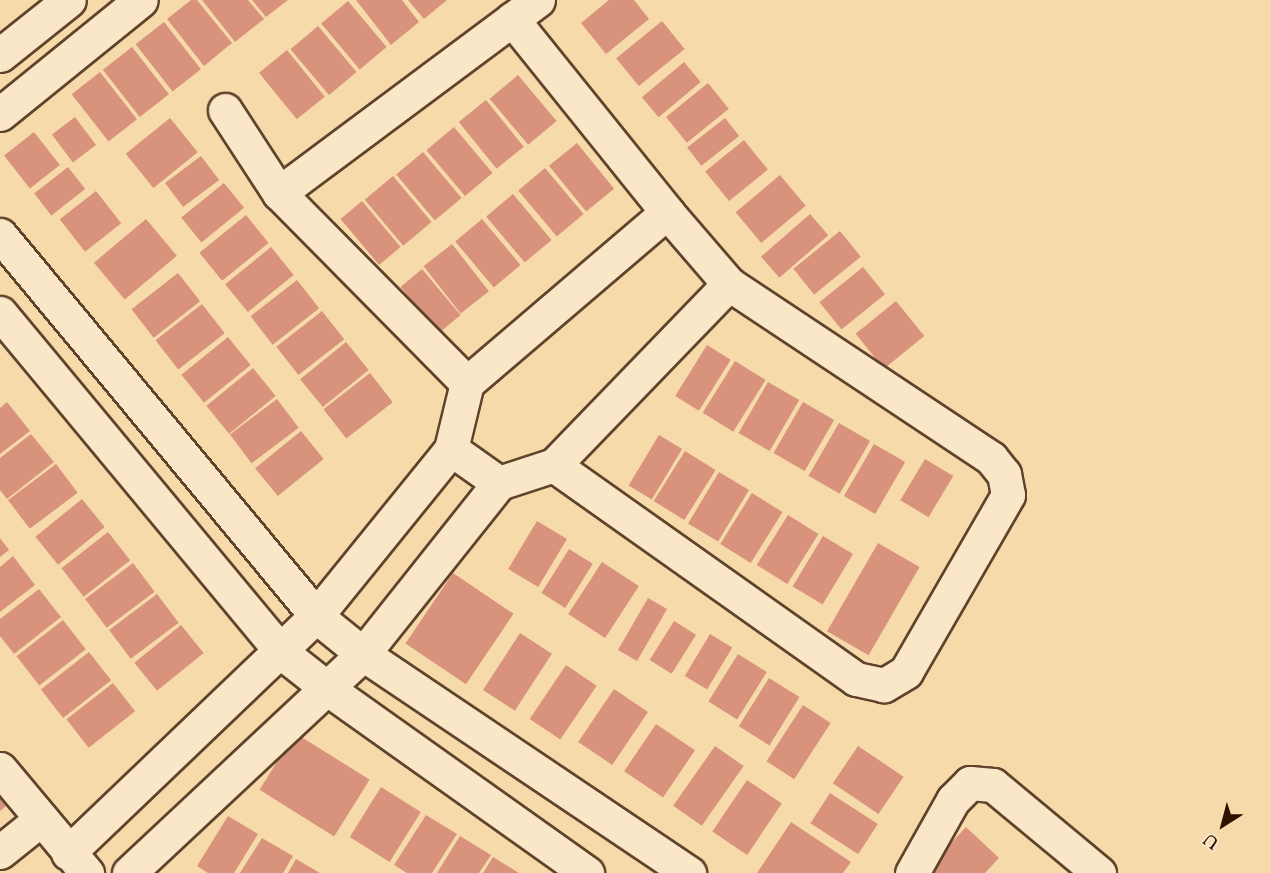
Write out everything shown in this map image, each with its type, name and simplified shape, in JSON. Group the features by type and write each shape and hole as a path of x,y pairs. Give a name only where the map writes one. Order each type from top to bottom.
{"street":[{"path":"0,55 69,0"},
{"path":"0,114 141,0"},
{"path":"279,193 538,0"},
{"path":"512,19 667,212 729,284 991,458 1004,474 1008,495 906,672 884,685 856,679 554,465"},
{"path":"225,110 279,193 467,383"},
{"path":"0,769 78,863 316,616 451,449 467,383 667,212"},
{"path":"0,235 316,616 363,654 689,873"},
{"path":"129,873 363,654 499,483 554,465 729,284"},
{"path":"0,313 281,652 328,689 587,873"},
{"path":"451,449 499,483"},
{"path":"912,873 953,800 969,783 993,785 1099,873"},
{"path":"0,852 41,819"}],"building":[{"path":"191,0 197,0 232,43 204,66 167,19"},
{"path":"202,0 248,0 264,19 235,42"},
{"path":"252,0 288,0 266,17"},
{"path":"356,0 402,0 419,22 391,45"},
{"path":"408,0 447,0 424,19"},
{"path":"609,0 634,0 649,19 606,54 581,23"},
{"path":"348,1 387,47 360,69 321,23"},
{"path":"662,21 685,49 639,86 616,58"},
{"path":"164,22 201,69 173,91 136,44"},
{"path":"318,26 357,72 329,95 290,49"},
{"path":"132,47 169,94 140,117 103,70"},
{"path":"287,50 325,97 297,119 259,73"},
{"path":"684,62 701,82 659,117 642,97"},
{"path":"100,72 137,119 109,141 72,94"},
{"path":"518,75 557,121 528,145 490,99"},
{"path":"708,83 729,109 687,143 666,117"},
{"path":"486,100 524,147 497,169 459,122"},
{"path":"75,117 96,145 73,162 52,134"},
{"path":"170,118 198,152 153,188 126,154"},
{"path":"725,118 739,136 701,166 687,148"},
{"path":"454,127 493,173 465,196 426,150"},
{"path":"34,132 60,165 30,188 4,155"},
{"path":"744,140 768,170 729,201 705,171"},
{"path":"577,143 614,189 586,212 549,166"},
{"path":"423,152 462,198 435,220 396,174"},
{"path":"201,156 219,180 183,207 165,183"},
{"path":"68,167 85,189 51,216 34,193"},
{"path":"545,168 584,214 557,236 518,190"},
{"path":"780,175 806,206 761,243 736,212"},
{"path":"393,176 432,222 403,246 365,200"},
{"path":"224,183 244,208 201,242 181,218"},
{"path":"96,191 121,223 85,252 60,219"},
{"path":"513,194 552,240 525,262 486,216"},
{"path":"362,201 401,247 379,265 341,219"},
{"path":"810,214 828,235 779,278 761,257"},
{"path":"246,215 269,243 222,281 199,253"},
{"path":"146,219 177,256 125,299 94,263"},
{"path":"482,219 521,265 494,287 455,241"},
{"path":"840,231 861,257 814,294 793,269"},
{"path":"452,244 489,291 461,313 424,266"},
{"path":"271,247 294,275 248,312 225,284"},
{"path":"863,267 885,294 842,329 819,302"},
{"path":"422,269 461,315 439,333 401,287"},
{"path":"178,273 200,301 154,338 132,309"},
{"path":"297,280 319,308 273,345 251,316"},
{"path":"896,301 924,336 884,369 856,334"},
{"path":"202,304 225,333 178,369 156,340"},
{"path":"322,311 344,339 298,375 276,347"},
{"path":"228,337 251,365 204,403 181,375"},
{"path":"346,342 369,370 323,407 300,379"},
{"path":"707,345 731,360 699,411 675,396"},
{"path":"735,361 766,380 733,432 703,413"},
{"path":"253,368 276,396 229,434 206,406"},
{"path":"370,373 393,402 346,438 324,409"},
{"path":"768,382 799,400 770,451 738,433"},
{"path":"277,399 299,428 252,463 230,435"},
{"path":"7,402 30,431 0,454 0,408"},
{"path":"803,402 834,420 805,471 774,453"},
{"path":"839,423 870,441 840,494 808,476"},
{"path":"301,431 324,459 278,496 255,468"},
{"path":"31,434 54,462 7,499 0,490 0,458"},
{"path":"659,435 682,449 652,499 629,486"},
{"path":"874,444 905,462 875,514 844,496"},
{"path":"685,451 716,470 684,520 654,501"},
{"path":"925,459 953,476 929,517 900,500"},
{"path":"56,464 78,493 30,529 8,500"},
{"path":"719,472 749,490 718,541 688,523"},
{"path":"752,493 783,512 751,563 720,544"},
{"path":"82,499 105,527 58,565 35,537"},
{"path":"788,515 819,534 787,584 757,565"},
{"path":"537,521 567,539 538,587 508,569"},
{"path":"108,532 130,560 84,597 62,568"},
{"path":"823,536 853,554 823,605 793,587"},
{"path":"0,538 9,550 0,557"},
{"path":"878,543 920,567 869,655 827,631"},
{"path":"569,549 593,564 565,608 541,593"},
{"path":"13,556 35,585 0,612 0,567"},
{"path":"602,562 639,586 605,638 568,614"},
{"path":"133,563 155,592 107,628 85,599"},
{"path":"453,573 514,614 466,684 405,643"},
{"path":"39,589 61,617 14,654 0,636 0,619"},
{"path":"157,594 179,623 131,659 109,630"},
{"path":"648,598 667,609 637,661 618,650"},
{"path":"63,620 86,649 39,685 17,656"},
{"path":"674,621 696,635 672,674 650,660"},
{"path":"181,625 204,653 157,691 134,663"},
{"path":"520,633 552,654 515,711 483,690"},
{"path":"710,634 732,647 707,689 685,676"},
{"path":"89,652 111,680 63,718 41,690"},
{"path":"738,654 767,672 737,720 708,701"},
{"path":"566,665 597,686 560,740 530,719"},
{"path":"769,678 800,697 769,745 739,726"},
{"path":"113,683 135,711 89,748 67,719"},
{"path":"614,689 648,712 612,765 578,742"},
{"path":"803,705 831,723 794,779 767,761"},
{"path":"656,724 695,750 663,798 624,771"},
{"path":"295,733 370,780 334,836 259,790"},
{"path":"715,746 744,766 702,826 673,806"},
{"path":"858,746 904,777 878,814 833,783"},
{"path":"0,780 15,799 0,811"},
{"path":"747,780 782,803 747,855 712,831"},
{"path":"381,787 421,812 390,862 350,837"},
{"path":"830,793 878,824 858,854 810,823"},
{"path":"426,815 457,834 432,873 407,873 394,865"},
{"path":"228,816 258,834 234,873 208,873 197,866"},
{"path":"791,822 851,862 843,873 757,873"},
{"path":"966,827 999,858 985,873 933,873 928,868"},
{"path":"460,836 491,855 479,873 437,873"},
{"path":"262,838 293,856 283,873 240,873"},
{"path":"493,857 519,873 483,873"},
{"path":"296,859 320,873 288,873"}]}
